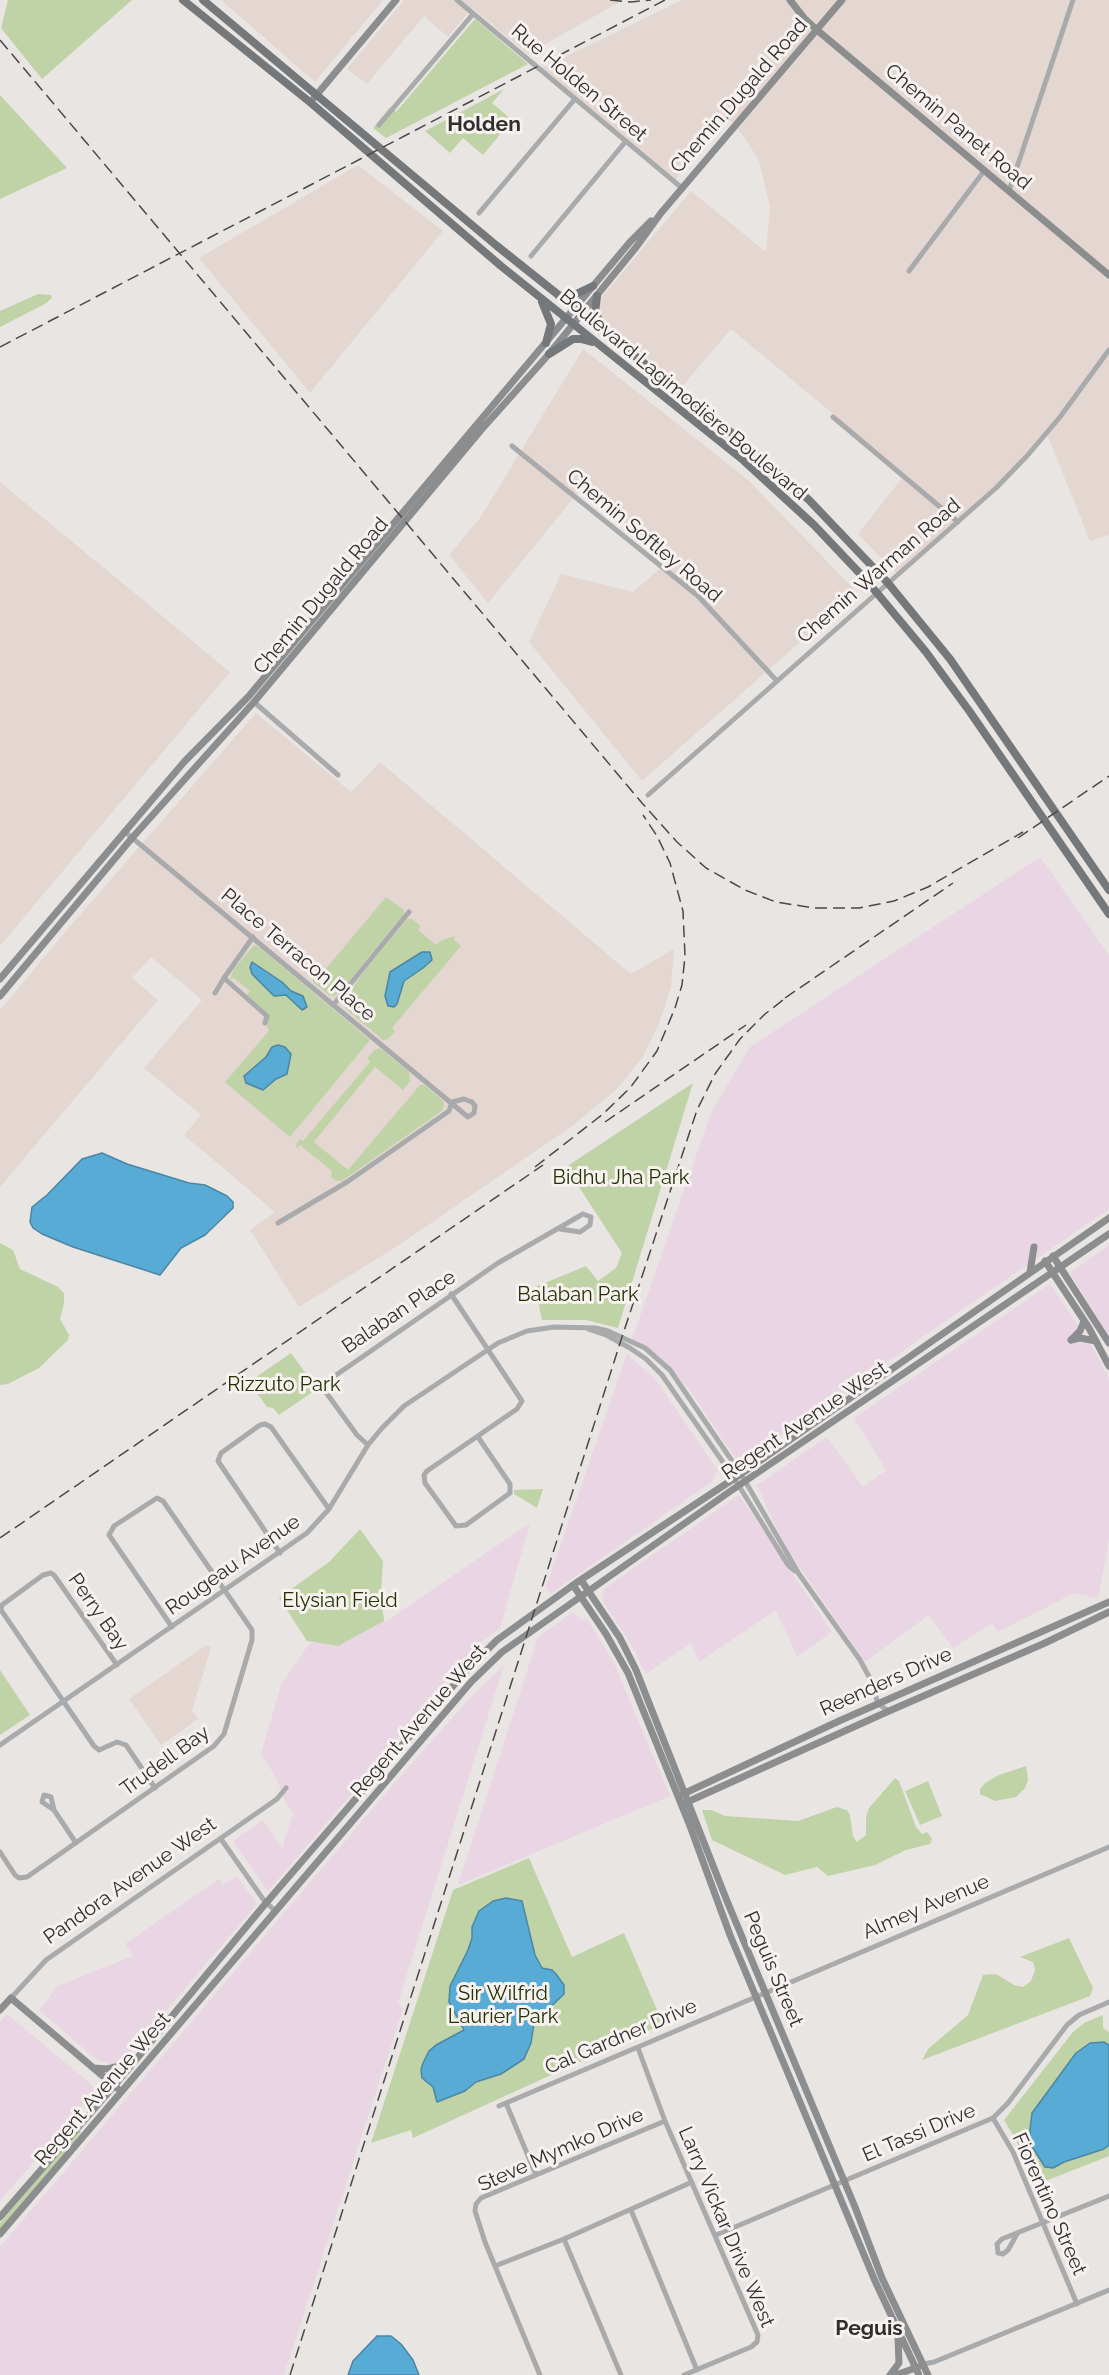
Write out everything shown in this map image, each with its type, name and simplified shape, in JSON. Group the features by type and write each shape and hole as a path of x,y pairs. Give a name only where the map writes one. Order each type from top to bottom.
{"main road":[{"name":"Boulevard Lagimodière Boulevard","path":"183,0 311,103 428,205 540,298 720,441 778,491 877,592 948,681 1109,914"},
{"name":"Boulevard Lagimodière Boulevard","path":"203,0 809,500 888,583 960,674 1109,890"},
{"path":"311,103 396,0"},
{"name":"Chemin Panet Road","path":"790,0 817,30 1109,274"},
{"name":"Chemin Dugald Road","path":"405,516 549,354 661,213 842,0"},
{"name":"Chemin Dugald Road","path":"0,996 132,838 254,702 630,242 661,213"},
{"path":"559,296 574,295 593,286"},
{"path":"597,296 596,316 605,332"},
{"path":"540,298 551,324 546,343"},
{"path":"549,354 576,338 588,340 601,347"},
{"name":"Chemin Dugald Road","path":"0,979 184,762 248,697 397,527"},
{"name":"Regent Avenue West","path":"0,2217 114,2086 346,1810 465,1672 497,1640 573,1585 741,1474 1109,1218"},
{"name":"Regent Avenue West","path":"0,2234 471,1682 502,1652 579,1596 1109,1234"},
{"path":"1030,1272 1034,1247"},
{"path":"1053,1256 1109,1343"},
{"path":"1045,1261 1089,1328 1108,1363"},
{"path":"1084,1321 1080,1331 1071,1340 1080,1338 1096,1341"},
{"path":"898,1378 902,1361"},
{"path":"884,1387 889,1370"},
{"path":"844,1402 844,1415"},
{"path":"817,1421 833,1422"},
{"path":"807,1428 813,1436"},
{"name":"Peguis Street","path":"581,1580 614,1628 632,1661 882,2278 925,2369"},
{"name":"Peguis Street","path":"573,1585 606,1634 628,1673 755,1996 915,2372"},
{"name":"Reenders Drive","path":"678,1796 878,1704 1109,1602"},
{"name":"Reenders Drive","path":"680,1806 889,1710 1045,1643 1109,1612"},
{"path":"428,1715 438,1722"},
{"path":"346,1810 348,1827"},
{"path":"11,1998 121,2092"},
{"name":"Pandora Avenue West","path":"0,2010 11,1998"},
{"path":"94,2068 107,2069 132,2063"},
{"path":"890,2375 899,2363 898,2332"},
{"path":"896,2375 925,2369"}],"street":[{"name":"Rue Holden Street","path":"457,0 682,188"},
{"path":"1009,191 1073,0"},
{"path":"379,125 472,14"},
{"path":"479,213 575,99"},
{"path":"531,256 626,141"},
{"path":"909,271 984,171"},
{"name":"Chemin Warman Road","path":"648,795 996,488 1047,434 1082,390 1109,350"},
{"path":"833,417 958,522"},
{"name":"Chemin Softley Road","path":"512,446 698,596 777,681"},
{"path":"254,702 338,775"},
{"name":"Place Terracon Place","path":"124,831 452,1102 449,1111 399,1146 347,1182 278,1223"},
{"path":"334,1004 409,912"},
{"path":"215,993 253,937"},
{"path":"224,978 267,1016 265,1023"},
{"name":"Balaban Place","path":"368,1445 357,1435 325,1391 323,1387 326,1382 498,1263 583,1214 591,1217 590,1225 580,1232 560,1228"},
{"path":"451,1294 522,1401 517,1409 477,1437 424,1475 425,1483 456,1526 466,1525 510,1492 510,1484 477,1437"},
{"name":"Rougeau Avenue","path":"0,1745 307,1533 329,1509 368,1445 404,1406 488,1349 507,1338 527,1331 554,1327 580,1327 608,1331 645,1348 661,1360 684,1388 746,1481 799,1574"},
{"name":"Rougeau Avenue","path":"580,1327 621,1342 651,1364 668,1383 734,1478 788,1565 799,1574"},
{"path":"1089,1328 1100,1328"},
{"path":"280,1553 218,1461 221,1453 260,1425 265,1424 271,1427 329,1509"},
{"name":"Trudell Bay","path":"0,1852 15,1875 23,1878 220,1742 224,1734 253,1634 163,1501 157,1498 114,1526 110,1535 172,1627"},
{"name":"Perry Bay","path":"63,1702 1,1610 5,1601 14,1594 43,1575 48,1573 54,1575 117,1665"},
{"path":"799,1574 860,1660 872,1682 878,1704 889,1710"},
{"path":"63,1702 99,1750 117,1742 126,1745 155,1788"},
{"name":"Pandora Avenue West","path":"11,1998 54,1954 277,1799 286,1788"},
{"path":"54,1810 76,1843"},
{"path":"221,1839 266,1903 276,1912"},
{"name":"Almey Avenue","path":"755,1996 1109,1847"},
{"name":"Cal Gardner Drive","path":"499,2106 755,1996"},
{"name":"El Tassi Drive","path":"716,2235 993,2118 1008,2103 1067,2025 1079,2015 1109,2002"},
{"name":"Larry Vickar Drive West","path":"638,2048 665,2121 758,2335 757,2342 751,2347 684,2375"},
{"path":"506,2103 536,2175"},
{"name":"Fiorentino Street","path":"993,2118 1013,2152 1077,2304"},
{"name":"Steve Mymko Drive","path":"495,2266 475,2211 476,2204 481,2198 665,2121"},
{"path":"540,2375 495,2266 564,2239 692,2182"},
{"path":"1017,2234 1109,2196"},
{"path":"631,2210 697,2370"},
{"path":"564,2239 621,2375"},
{"path":"925,2369 934,2362 1109,2290"}],"shaded area":[{"path":"221,0 383,0 315,82"},
{"path":"404,0 623,0 528,54 472,8 448,37 424,16 367,84 347,69"},
{"path":"682,0 1109,0 1109,535 1090,541 1047,434 1027,456 898,575 858,534 905,474 731,329 682,387 599,317 597,305 601,298 691,191 766,252 770,207 759,161 745,138 729,119 676,179 542,68"},
{"path":"358,165 443,231 310,393 199,258"},
{"path":"583,349 748,480 857,592 642,781 529,642 561,574 633,592 671,559 581,489 488,603 449,555 480,518"},
{"path":"0,482 230,672 0,946"},
{"path":"256,713 351,792 380,762 631,974 674,949 671,988 659,1024 642,1058 617,1089 572,1126 399,1245 299,1307 250,1230 275,1212 184,1135 201,1115 144,1068 202,1000 151,957 132,978 158,1000 0,1187 0,1010 70,926"},
{"path":"1040,857 1109,955 1109,1209 805,1420 741,1461 736,1459 689,1389 666,1363 632,1339 711,1113 750,1047"},
{"path":"1109,1245 1109,1336 1070,1273"},
{"path":"1050,1284 1090,1343 1109,1378 1109,1540 1098,1598 1074,1593 998,1632 992,1623 953,1648 929,1615 865,1662 784,1545 757,1485 827,1437 863,1487 886,1470 854,1418"},
{"path":"627,1354 656,1380 718,1471 713,1481 550,1594 546,1587"},
{"path":"739,1495 832,1632 797,1657 776,1610 699,1662 691,1643 646,1674 631,1644 602,1600 604,1589"},
{"path":"530,1523 500,1628 476,1646 268,1891 233,1841 263,1820 282,1848 293,1813 285,1801 276,1777 261,1754 281,1685 309,1644 388,1620"},
{"path":"573,1612 581,1620 587,1619 614,1663 670,1796 458,1885 538,1637"},
{"path":"206,1645 211,1647 192,1711 198,1719 161,1745 129,1699"},
{"path":"504,1665 398,2003 403,2009 284,2375 0,2375 0,2247 398,1779 470,1698"},
{"path":"237,1876 257,1904 123,2061 113,2065 97,2060 39,2010 58,1986 133,1956 125,1944 219,1879 223,1885"},
{"path":"7,2014 92,2085 94,2092 0,2201 0,2022"}],"green space":[{"path":"8,0 132,0 42,79 1,28"},
{"path":"475,19 528,64 386,138 373,128 390,107 396,112"},
{"path":"504,89 492,103 512,120 483,155 463,138 450,153 425,131"},
{"path":"0,95 67,168 0,199"},
{"path":"38,294 51,295 52,298 45,304 0,327 0,311"},
{"path":"386,897 404,910 404,914 340,992 334,996 329,995 313,982 315,974 319,977"},
{"path":"407,919 412,919 421,926 418,930 436,945 442,940 455,936 454,940 461,946 392,1028 395,1031 388,1039 383,1040 346,1009 343,1001"},
{"path":"254,945 370,1040 290,1137 225,1082 269,1031 268,1016 247,995 250,991 234,978 230,979 234,969"},
{"path":"380,1048 409,1072 410,1081 403,1090 375,1067 314,1142 348,1170 420,1085 424,1085 442,1100 443,1110 342,1181 337,1181 331,1177 332,1171 300,1145 297,1149 296,1144 300,1139 303,1141 370,1062 367,1059 374,1050"},
{"name":"Bidhu Jha Park","path":"693,1083 618,1328 586,1320 542,1320 535,1287 586,1266 598,1281 616,1268 622,1253 566,1167"},
{"path":"0,1243 13,1250 20,1269 58,1287 64,1293 60,1319 69,1335 68,1340 39,1368 8,1384 0,1385"},
{"name":"Rizzuto Park","path":"291,1353 317,1389 279,1415 273,1408 267,1407 249,1382"},
{"path":"543,1489 537,1508 514,1494 514,1490"},
{"name":"Elysian Field","path":"360,1529 383,1561 381,1594 384,1621 338,1646 307,1641 279,1598 329,1562"},
{"path":"0,1670 30,1715 0,1735"},
{"path":"1026,1766 1028,1780 1025,1788 1016,1797 995,1801 980,1794 980,1789 985,1783 999,1775"},
{"path":"895,1778 899,1781 916,1827 922,1834 927,1832 932,1839 930,1844 906,1850 875,1865 828,1876 817,1867 785,1875 712,1840 702,1810 711,1810 725,1816 798,1821 837,1807 847,1810 850,1815 853,1836 857,1842 866,1835 866,1817 869,1808"},
{"path":"928,1781 942,1816 920,1825 905,1791"},
{"name":"Sir Wilfrid Laurier Park","path":"529,1858 572,1957 624,1933 663,2024 413,2138 411,2130 371,2143 453,1890"},
{"path":"1069,1938 1093,1988 1090,1996 922,2060 928,2049 968,2015 983,1975 996,1974 1014,1985 1023,1987 1031,1981 1035,1970 1033,1962 1020,1957"},
{"path":"1103,2015 1103,2028 1109,2032 1109,2156 1043,2182 1033,2173 1031,2174 1004,2120 1073,2032 1084,2023"},
{"path":"79,2130 81,2132 71,2146 0,2229 0,2223"}],"water":[{"path":"422,952 430,952 432,960 404,981 397,1004 394,1007 388,1006 385,996 390,972"},
{"path":"252,962 282,982 291,991 303,996 307,1007 302,1010 286,995 274,996 252,974 250,967"},
{"path":"278,1045 285,1047 291,1054 287,1074 276,1079 263,1090 246,1083 244,1076 266,1057 272,1047"},
{"path":"102,1153 127,1164 189,1183 205,1185 227,1196 233,1202 233,1208 205,1235 181,1248 160,1275 73,1247 33,1228 30,1222 32,1207 82,1159"},
{"path":"506,1898 522,1901 535,1955 542,1968 552,1970 556,1974 564,1985 564,1994 534,2023 531,2043 524,2059 501,2074 476,2082 465,2091 437,2102 433,2087 422,2078 423,2063 429,2051 436,2045 464,2030 449,2002 450,1986 468,1950 472,1938 472,1927 479,1911 493,1901"},
{"path":"1104,2042 1109,2045 1109,2145 1104,2149 1053,2168 1045,2167 1031,2145 1032,2113 1076,2053 1090,2043"},
{"path":"377,2336 391,2336 401,2344 413,2360 419,2375 348,2375 353,2361"}],"waterway":[{"path":"776,60 801,31"},
{"path":"750,90 771,66"},
{"path":"683,171 745,97"}],"railway":[{"path":"610,0 631,2 651,0"},
{"path":"0,347 665,0"},
{"path":"0,40 642,803 677,842 706,868 745,890 776,902 814,908 859,908 894,901 928,887 1023,832"},
{"path":"1018,838 1109,776"},
{"path":"535,1167 603,1114 630,1088 657,1051 675,1008 682,985 685,956 683,911 670,863 657,836 643,815"},
{"path":"785,998 953,883"},
{"path":"290,2375 622,1337 697,1110 715,1074 740,1039 765,1014 792,993"},
{"path":"605,1122 746,1025"},
{"path":"0,1538 543,1165"}],"district":[{"name":"Holden","path":"484,125"},
{"name":"Peguis","path":"869,2329"}],"park label":[{"name":"Balaban Park","path":"578,1295"}]}
